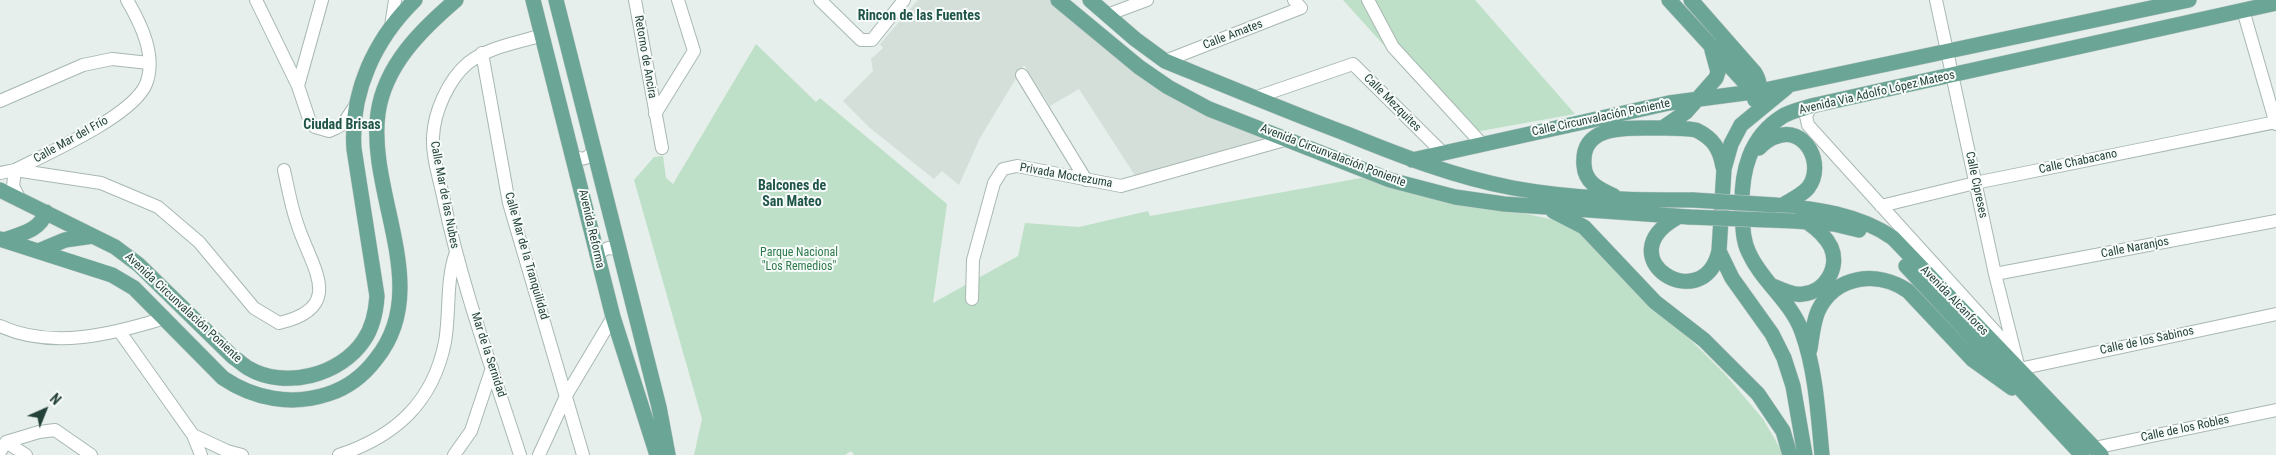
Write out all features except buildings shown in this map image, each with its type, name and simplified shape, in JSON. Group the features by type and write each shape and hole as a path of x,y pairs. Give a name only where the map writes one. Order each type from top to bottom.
{"main road":[{"name":"Avenida Circunvalación Poniente","path":"0,190 115,247 138,264 232,356 249,369 278,378 306,378 339,364 364,339 376,310 377,296 352,131 357,103 377,47 390,26 415,0"},
{"name":"Avenida Circunvalación Poniente","path":"2,239 112,274 134,288 166,318 223,378 239,389 269,398 314,398 328,394 354,381 372,365 392,335 399,317 400,277 378,154 378,112 398,60 411,43 456,0"},
{"name":"Avenida Reforma","path":"556,0 659,407 668,455"},
{"name":"Avenida Circunvalación Poniente","path":"1058,0 1139,67 1209,109 1399,183 1455,197 1545,207 1683,217 1801,221"},
{"name":"Avenida Circunvalación Poniente","path":"1090,0 1165,61 1412,160 1464,176 1512,188 1570,197 1622,200 1693,200 1779,205"},
{"path":"1669,0 1747,85 1760,91"},
{"path":"1691,0 1752,68 1758,78 1760,91 1741,125"},
{"name":"Avenida Via Adolfo López Mateos","path":"1805,455 1793,386 1784,358 1772,334 1732,278 1719,251 1724,169 1730,144 1741,125 1792,84 2189,0"},
{"name":"Avenida Reforma","path":"535,1 613,317 658,455"},
{"name":"Avenida Via Adolfo López Mateos","path":"1822,455 1814,378 1797,321 1750,255 1744,240 1743,173 1748,157 1762,136 1783,116 1811,106 2276,3"},
{"path":"1662,128 1679,119 1716,78 1718,72 1711,47"},
{"name":"Calle Circunvalación Poniente","path":"1412,160 1700,97 1760,91 1792,84"},
{"path":"1622,200 1597,189 1585,174 1586,152 1591,140 1608,131 1622,128 1690,129 1705,134 1718,148 1724,169"},
{"path":"1748,157 1776,136 1785,135 1797,137 1807,143 1813,152 1815,165 1814,179 1808,189 1779,205"},
{"name":"Avenida Alcanfores","path":"1779,205 1860,219 1877,226 1893,238 2019,368 2092,453"},
{"path":"1545,207 1584,227 1655,302 1704,340 1758,394 1783,431 1790,455"},
{"path":"2,239 34,228 44,218 46,212"},
{"path":"1683,217 1663,224 1656,233 1652,244 1654,262 1660,272 1671,279 1684,283 1695,280 1708,273 1717,260 1719,251"},
{"path":"1773,286 1802,295 1813,292 1822,286 1829,277 1833,262 1827,240 1801,221"},
{"name":"Avenida Alcanfores","path":"1801,221 1856,229 1874,236 1888,247 2042,410 2092,453"},
{"path":"41,250 65,240 93,236"},
{"path":"1809,358 1813,327 1818,310 1826,300 1851,282 1876,278 1899,285 1908,291 1973,360 2042,410"}],"street":[{"name":"Calle Mar del Frío","path":"0,173 15,170 110,119 131,102 145,85 149,63 146,40 127,0"},
{"path":"298,86 322,0"},
{"path":"390,26 395,0"},
{"name":"Retorno de Ancira","path":"634,0 662,148"},
{"name":"Retorno de Ancira","path":"655,114 694,51 678,0"},
{"path":"820,0 861,40 867,41 872,40 904,0"},
{"path":"1107,15 1147,0"},
{"path":"1368,0 1393,47 1482,144"},
{"name":"Calle Cipreses","path":"1936,0 1995,274 2013,351 2019,368"},
{"path":"2150,8 2177,0"},
{"path":"257,1 298,86 310,122 321,130 329,131 343,124 357,103"},
{"name":"Calle Amates","path":"1165,61 1298,4"},
{"path":"2242,10 2276,123"},
{"name":"Calle Mar de las Nubes","path":"339,455 352,451 404,420 421,402 436,371 445,341 451,267 455,255 435,157 433,138 436,118 443,97 467,64 482,53 542,35"},
{"name":"Calle Mar de la Tranquilidad","path":"482,53 510,203 583,455"},
{"path":"0,101 83,64 112,60 149,63"},
{"name":"Calle Mezquites","path":"1254,98 1353,64 1442,152"},
{"path":"1022,75 1086,180"},
{"name":"Avenida Alcanfores","path":"1811,106 1806,116 1808,125 2013,351"},
{"name":"Calle Chabacano","path":"1881,206 1976,183 2276,123"},
{"name":"Privada Moctezuma","path":"972,299 973,260 994,183 1003,169 1017,166 1121,186 1288,139"},
{"path":"573,155 581,159 586,158 590,156 593,148"},
{"path":"20,200 14,186 15,170 101,183 158,207 198,242 254,308 279,323 299,318 317,300 321,283 297,223 284,170"},
{"name":"Calle Naranjos","path":"1995,274 2276,221"},
{"path":"596,254 608,248 619,249"},
{"name":"Mar de la Sernidad","path":"455,255 520,455"},
{"name":"Calle de los Sabinos","path":"2019,368 2276,314"},
{"path":"539,455 566,394 613,317"},
{"path":"0,326 17,334 52,339 120,332 166,318"},
{"path":"120,332 193,435 200,455"},
{"path":"454,455 471,431 492,368"},
{"name":"Calle de los Robles","path":"2092,453 2276,410"},
{"path":"3,447 39,432 55,430 91,455"},
{"path":"193,435 227,451 242,455"},
{"path":"3,447 26,455"}],"shaded area":[{"path":"918,0 1050,0 1117,58 1261,134 1261,143 1136,177 1079,89 1050,106 1024,65 980,138 959,185 942,171 934,179 870,128 843,101 873,71 871,59 883,48 880,44"}],"green space":[{"path":"1343,0 1475,0 1575,114 1464,134"},
{"name":"Parque Nacional \"Los Remedios\"","path":"756,44 816,102 820,98 947,204 933,303 1018,256 1025,223 1079,227 1148,211 1150,216 1361,178 1559,221 1583,233 1724,373 1763,419 1784,455 854,455 851,451 845,455 694,455 702,419 634,180 654,157 663,156 666,178 673,184"}],"district":[{"name":"Rincon de las Fuentes","path":"919,16"},
{"name":"Ciudad Brisas","path":"342,125"},
{"name":"Balcones de San Mateo","path":"792,194"}]}
